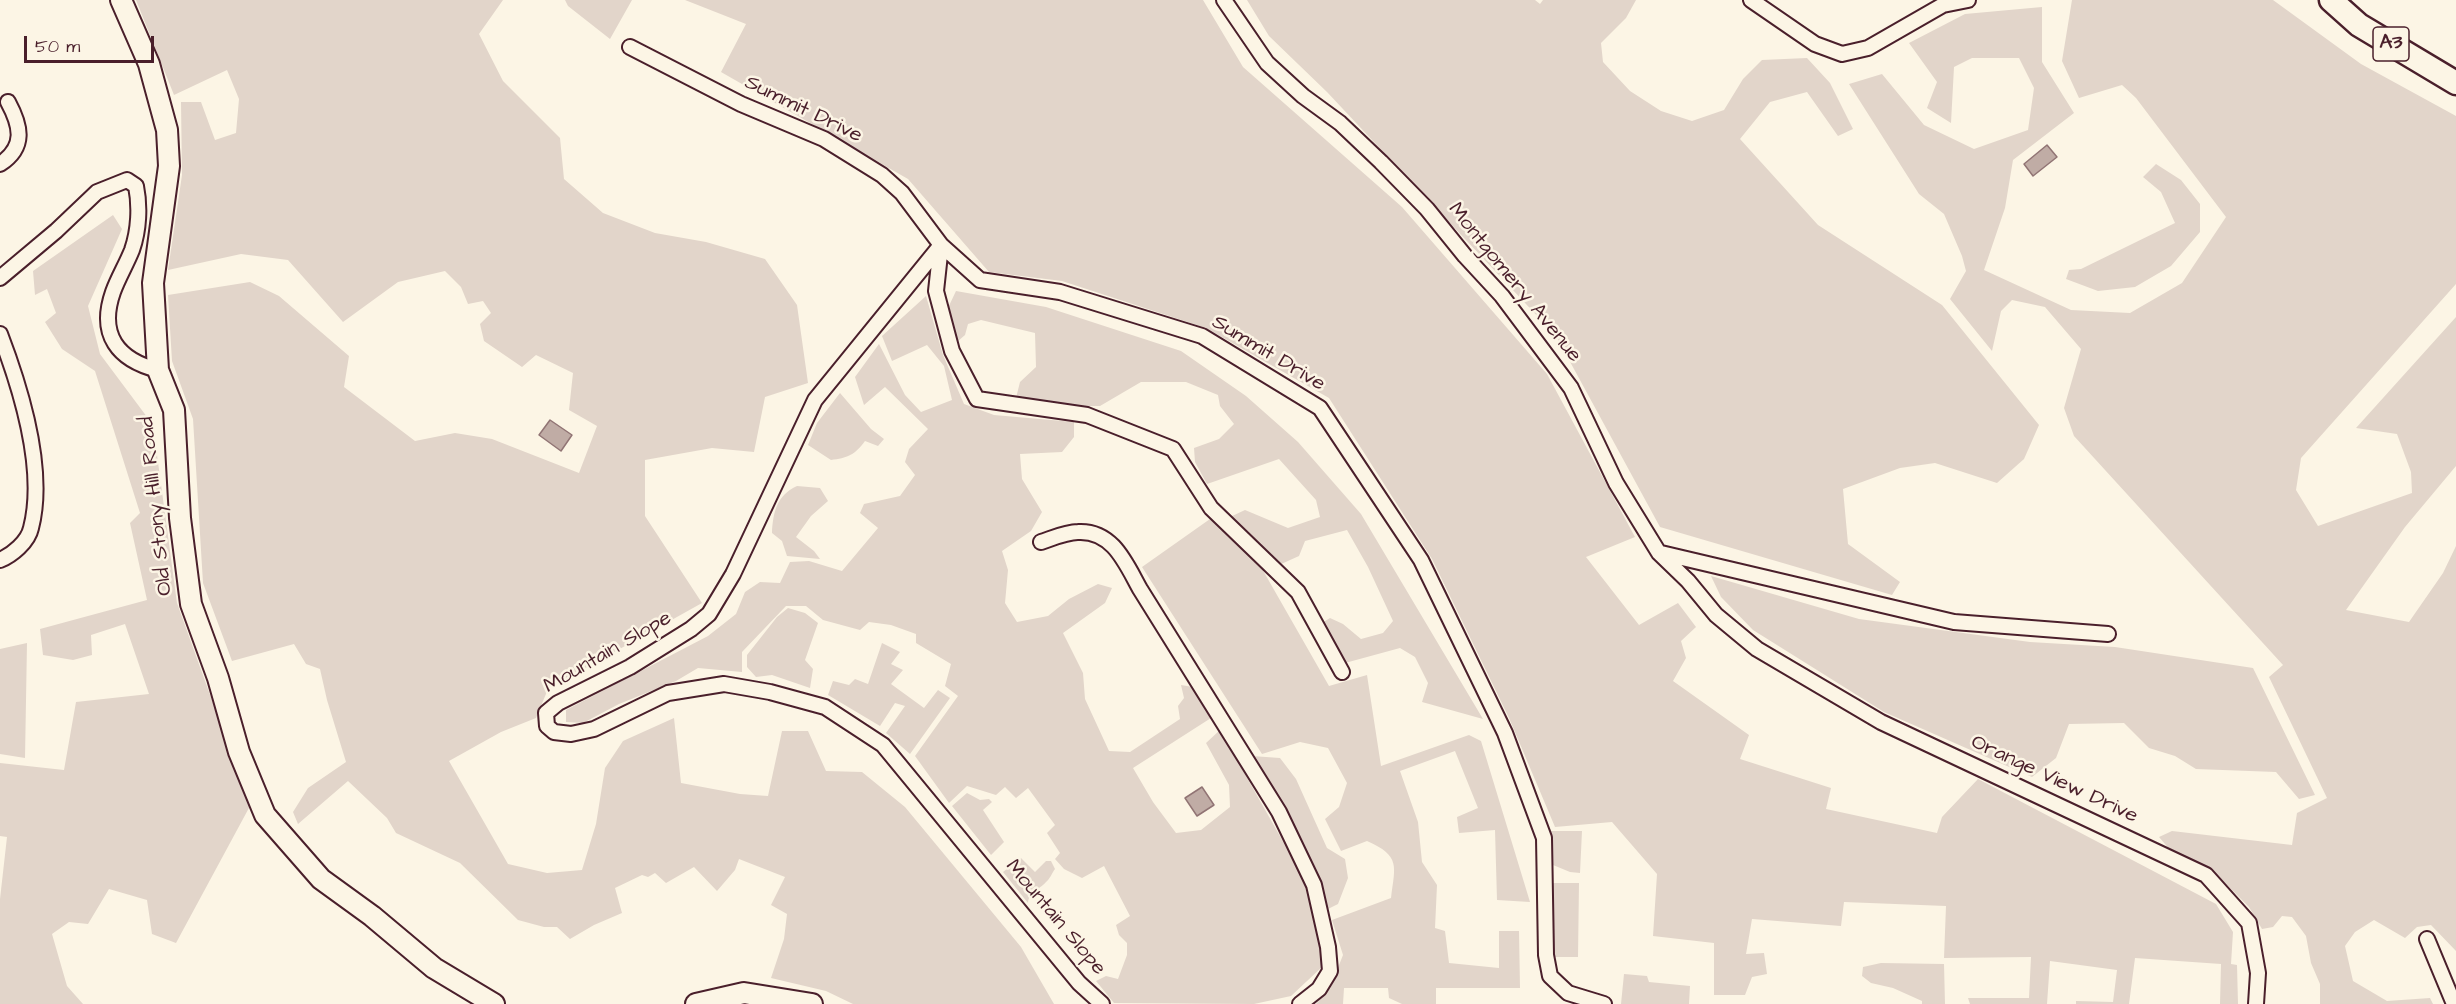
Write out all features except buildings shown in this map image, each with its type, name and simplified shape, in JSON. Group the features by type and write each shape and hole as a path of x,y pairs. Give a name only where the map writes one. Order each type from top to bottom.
{"main road":[{"name":"A3","path":"2331,0 2359,25 2456,83"}],"street":[{"name":"Old Stony Hill Road","path":"121,0 149,64 167,130 169,166 153,283 158,370 174,410 180,518 191,604 218,678 239,752 265,815 321,879 372,916 434,968 494,1004"},
{"name":"Montgomery Avenue","path":"1224,0 1267,63 1303,96 1340,123 1381,162 1427,209 1502,296 1571,388 1616,483 1659,553 1688,581 1716,615 1757,649"},
{"path":"1751,0 1815,44 1842,54 1868,48 1943,5 1968,0"},
{"name":"Summit Drive","path":"630,47 741,104 824,139 882,175 902,193 941,245 980,280 1060,292 1202,336 1320,408 1421,560 1505,733 1544,838 1546,955 1550,976 1568,993 1604,1004"},
{"path":"0,164 7,160 18,142 18,119 8,102"},
{"path":"0,278 56,231 97,192 127,180 136,186 138,219 132,248 112,295 108,324 114,346 138,365 158,370"},
{"path":"941,245 936,291 952,351 977,399 1087,416 1173,450 1211,508 1298,592 1342,672"},
{"name":"Mountain Slope","path":"941,245 814,400 733,574 709,614 691,629 630,667 558,703 546,713 547,726 554,732 571,734 594,729 668,693 724,684 770,692 825,707 883,745 1079,983 1102,1004"},
{"path":"0,334 16,380 34,453 35,500 31,531 12,555 0,560"},
{"path":"1041,542 1077,531 1092,533 1110,542 1122,555 1140,589 1280,812 1314,885 1328,947 1330,970 1319,989 1300,1004"},
{"path":"1659,553 1954,622 2108,634"},
{"name":"Orange View Drive","path":"1757,649 1881,722 2206,875 2249,923 2258,973 2256,1004"},
{"path":"2427,939 2451,989 2454,1004"},
{"path":"696,1004 744,993 812,1004"}],"shaded area":[{"path":"136,0 503,0 479,34 503,81 560,138 564,179 603,213 655,233 706,242 765,259 797,305 808,383 765,397 754,452 712,448 645,460 645,516 702,603 548,689 536,718 501,732 449,761 508,864 547,873 582,870 596,824 605,768 623,741 674,718 681,783 740,794 768,796 782,731 808,731 826,771 862,772 905,807 1021,947 1054,1004 853,1004 826,991 771,978 784,939 787,914 771,905 785,877 739,859 735,870 717,891 694,867 666,883 655,873 648,877 642,875 615,888 622,913 570,939 557,927 544,927 518,920 460,863 396,833 387,818 348,781 298,824 293,812 308,788 346,762 320,669 306,664 294,644 232,661 203,583 193,419 172,361 168,295 250,282 279,296 349,356 344,387 415,441 455,433 492,439 579,473 597,426 569,410 573,373 536,355 522,367 484,341 480,324 491,313 483,301 468,304 461,287 445,271 398,282 343,322 288,260 241,254 168,270 182,175 181,102 201,102 215,140 236,133 239,99 227,70 174,95"},
{"path":"565,0 632,0 610,39 568,6"},
{"path":"685,0 1203,0 1243,67 1402,207 1547,374 1635,537 1586,557 1639,625 1678,603 1696,627 1681,641 1686,658 1673,681 1749,735 1740,759 1831,788 1826,809 1937,833 1942,817 1978,779 2216,904 2233,932 2231,964 2237,965 2238,1004 2220,1004 2221,964 2135,958 2129,1004 2076,1004 2076,1001 2113,1002 2117,970 2050,961 2047,1004 1970,1004 1968,998 2029,998 2031,957 1944,958 1946,906 1844,902 1841,926 1752,919 1746,954 1764,953 1767,974 1752,977 1745,995 1714,995 1714,943 1653,936 1657,874 1612,822 1555,827 1509,718 1432,559 1329,398 1206,328 1062,281 989,272 908,179 721,72 746,24"},
{"path":"1247,0 1535,0 1540,4 1543,0 1636,0 1626,18 1601,43 1603,62 1630,91 1661,111 1692,121 1724,110 1743,79 1762,60 1807,58 1830,83 1853,129 1838,136 1807,92 1770,102 1740,139 1818,225 1942,305 2039,425 2024,459 1997,483 1935,463 1900,468 1843,489 1848,544 1900,582 1892,595 1660,527 1556,336 1327,92 1269,36"},
{"path":"2072,0 2273,0 2361,64 2456,116 2456,284 2301,458 2296,490 2318,526 2412,493 2411,472 2397,434 2356,428 2456,317 2456,466 2405,527 2346,610 2409,622 2443,573 2456,546 2456,951 2431,925 2417,927 2405,938 2374,920 2355,932 2345,946 2353,981 2387,1001 2430,998 2433,1004 2320,1004 2320,984 2311,963 2306,936 2292,917 2282,916 2273,927 2262,929 2249,907 2212,870 2171,851 2159,837 2172,831 2292,845 2297,813 2327,798 2269,677 2283,665 2074,436 2064,408 2081,349 2045,307 2012,300 2001,311 1992,351 1950,299 1966,271 1944,214 1919,194 1849,84 1882,74 1924,125 1974,149 2028,130 2034,88 2019,58 1972,58 1954,67 1951,123 1927,108 1937,82 1909,43 1965,14 2042,7 2042,62 2074,113 2013,160 2005,208 1984,270 2071,310 2130,313 2182,283 2226,217 2136,98 2122,85 2079,98 2062,61"},
{"path":"2047,145 2057,157 2033,176 2024,164"},
{"path":"2156,164 2181,180 2200,204 2200,232 2171,266 2135,287 2098,291 2066,279 2069,270 2081,269 2175,223 2161,192 2143,177"},
{"path":"113,215 122,229 88,306 100,354 153,425 177,603 250,806 176,943 152,934 147,900 109,889 88,924 69,922 52,934 67,986 83,1004 0,1004 0,899 7,837 0,836 0,763 64,770 76,702 149,694 125,624 91,635 92,655 73,660 43,655 40,629 147,600 130,523 140,513 95,371 62,349 45,322 56,313 47,289 35,295 33,271"},
{"path":"956,291 1046,307 1181,351 1246,396 1298,442 1361,514 1483,719 1422,702 1428,683 1415,657 1400,648 1345,663 1322,623 1330,618 1343,624 1361,639 1383,633 1393,621 1368,567 1347,530 1305,541 1299,556 1279,565 1230,517 1245,510 1288,528 1320,517 1316,500 1279,459 1207,484 1195,462 1194,448 1219,439 1234,424 1220,406 1218,395 1186,382 1141,382 1100,406 1068,406 1016,398 1020,382 1036,367 1035,333 981,320 968,324 965,335 957,342 947,310"},
{"path":"926,296 943,355 964,404 994,415 1074,422 1074,437 1062,452 1020,454 1022,479 1042,512 1031,531 1002,551 1008,570 1005,603 1017,622 1048,616 1069,599 1098,584 1112,588 1105,603 1063,633 1083,673 1085,699 1109,751 1130,752 1180,719 1178,706 1184,698 1181,685 1193,687 1211,718 1133,768 1153,802 1176,833 1201,830 1230,807 1229,785 1206,743 1220,730 1307,884 1318,931 1322,967 1291,996 1254,1004 1114,1003 1096,981 1106,976 1118,979 1127,955 1127,943 1119,935 1116,925 1130,916 1104,866 1082,878 1064,869 1055,859 1060,853 1047,833 1055,825 1028,788 1016,798 1005,787 996,795 967,786 949,803 915,756 958,696 945,686 951,664 916,643 916,634 891,625 869,622 860,630 823,620 806,606 786,606 742,652 742,672 698,668 676,681 619,704 583,723 566,722 566,710 708,636 736,614 745,592 760,582 780,583 790,562 809,561 842,571 878,528 860,513 864,504 900,496 915,475 905,462 909,449 928,429 885,387 864,405 855,377 879,344 905,395 921,412 952,400 944,366 927,345 892,361 882,336"},
{"path":"840,393 871,429 884,439 878,446 865,441 858,450 850,455 831,460 808,445 817,423"},
{"path":"550,420 572,435 561,451 539,435"},
{"path":"797,486 820,488 828,501 811,516 796,537 814,551 820,559 787,556 782,541 772,533 777,505 785,494"},
{"path":"1210,519 1257,560 1329,686 1367,675 1381,766 1469,735 1481,741 1530,902 1497,900 1495,830 1459,833 1457,817 1478,808 1455,751 1400,771 1418,822 1422,862 1437,885 1435,928 1445,931 1449,963 1499,968 1499,931 1519,931 1520,988 1436,988 1436,1004 1402,1004 1389,998 1388,988 1344,988 1343,1004 1316,1004 1330,988 1343,955 1332,920 1391,898 1394,878 1393,863 1386,852 1367,841 1341,851 1325,819 1339,807 1347,783 1328,748 1300,742 1262,754 1142,567"},
{"path":"1711,576 1859,619 2030,642 2115,647 2253,668 2315,795 2299,799 2276,772 2196,769 2175,756 2149,748 2124,723 2069,724 2056,758 2032,777 1884,712 1753,630 1721,597"},
{"path":"788,608 805,613 818,623 805,660 813,669 810,688 772,675 756,677 747,667 747,655 777,617"},
{"path":"27,643 25,758 0,754 0,649"},
{"path":"882,643 900,652 891,664 903,670 891,684 924,708 938,690 950,698 910,754 886,733 905,706 895,703 880,726 828,695 833,681 849,685 855,679 868,684"},
{"path":"1252,756 1280,758 1296,779 1327,848 1345,859 1348,878 1338,904 1328,909 1305,846"},
{"path":"1202,787 1214,805 1197,816 1185,798"},
{"path":"967,793 980,800 989,799 992,802 983,810 1004,842 991,855 952,806"},
{"path":"1550,831 1582,831 1580,873 1570,872 1553,865"},
{"path":"1021,858 1035,872 1046,861 1051,861 1055,869 1047,881 1032,893 1028,903 1003,872"},
{"path":"1550,883 1579,883 1578,957 1550,957"},
{"path":"1881,963 1944,964 1945,1004 1922,1004 1922,1001 1893,988 1871,983 1862,976 1863,967"},
{"path":"1624,974 1647,976 1649,982 1690,986 1689,1004 1621,1004"}]}
